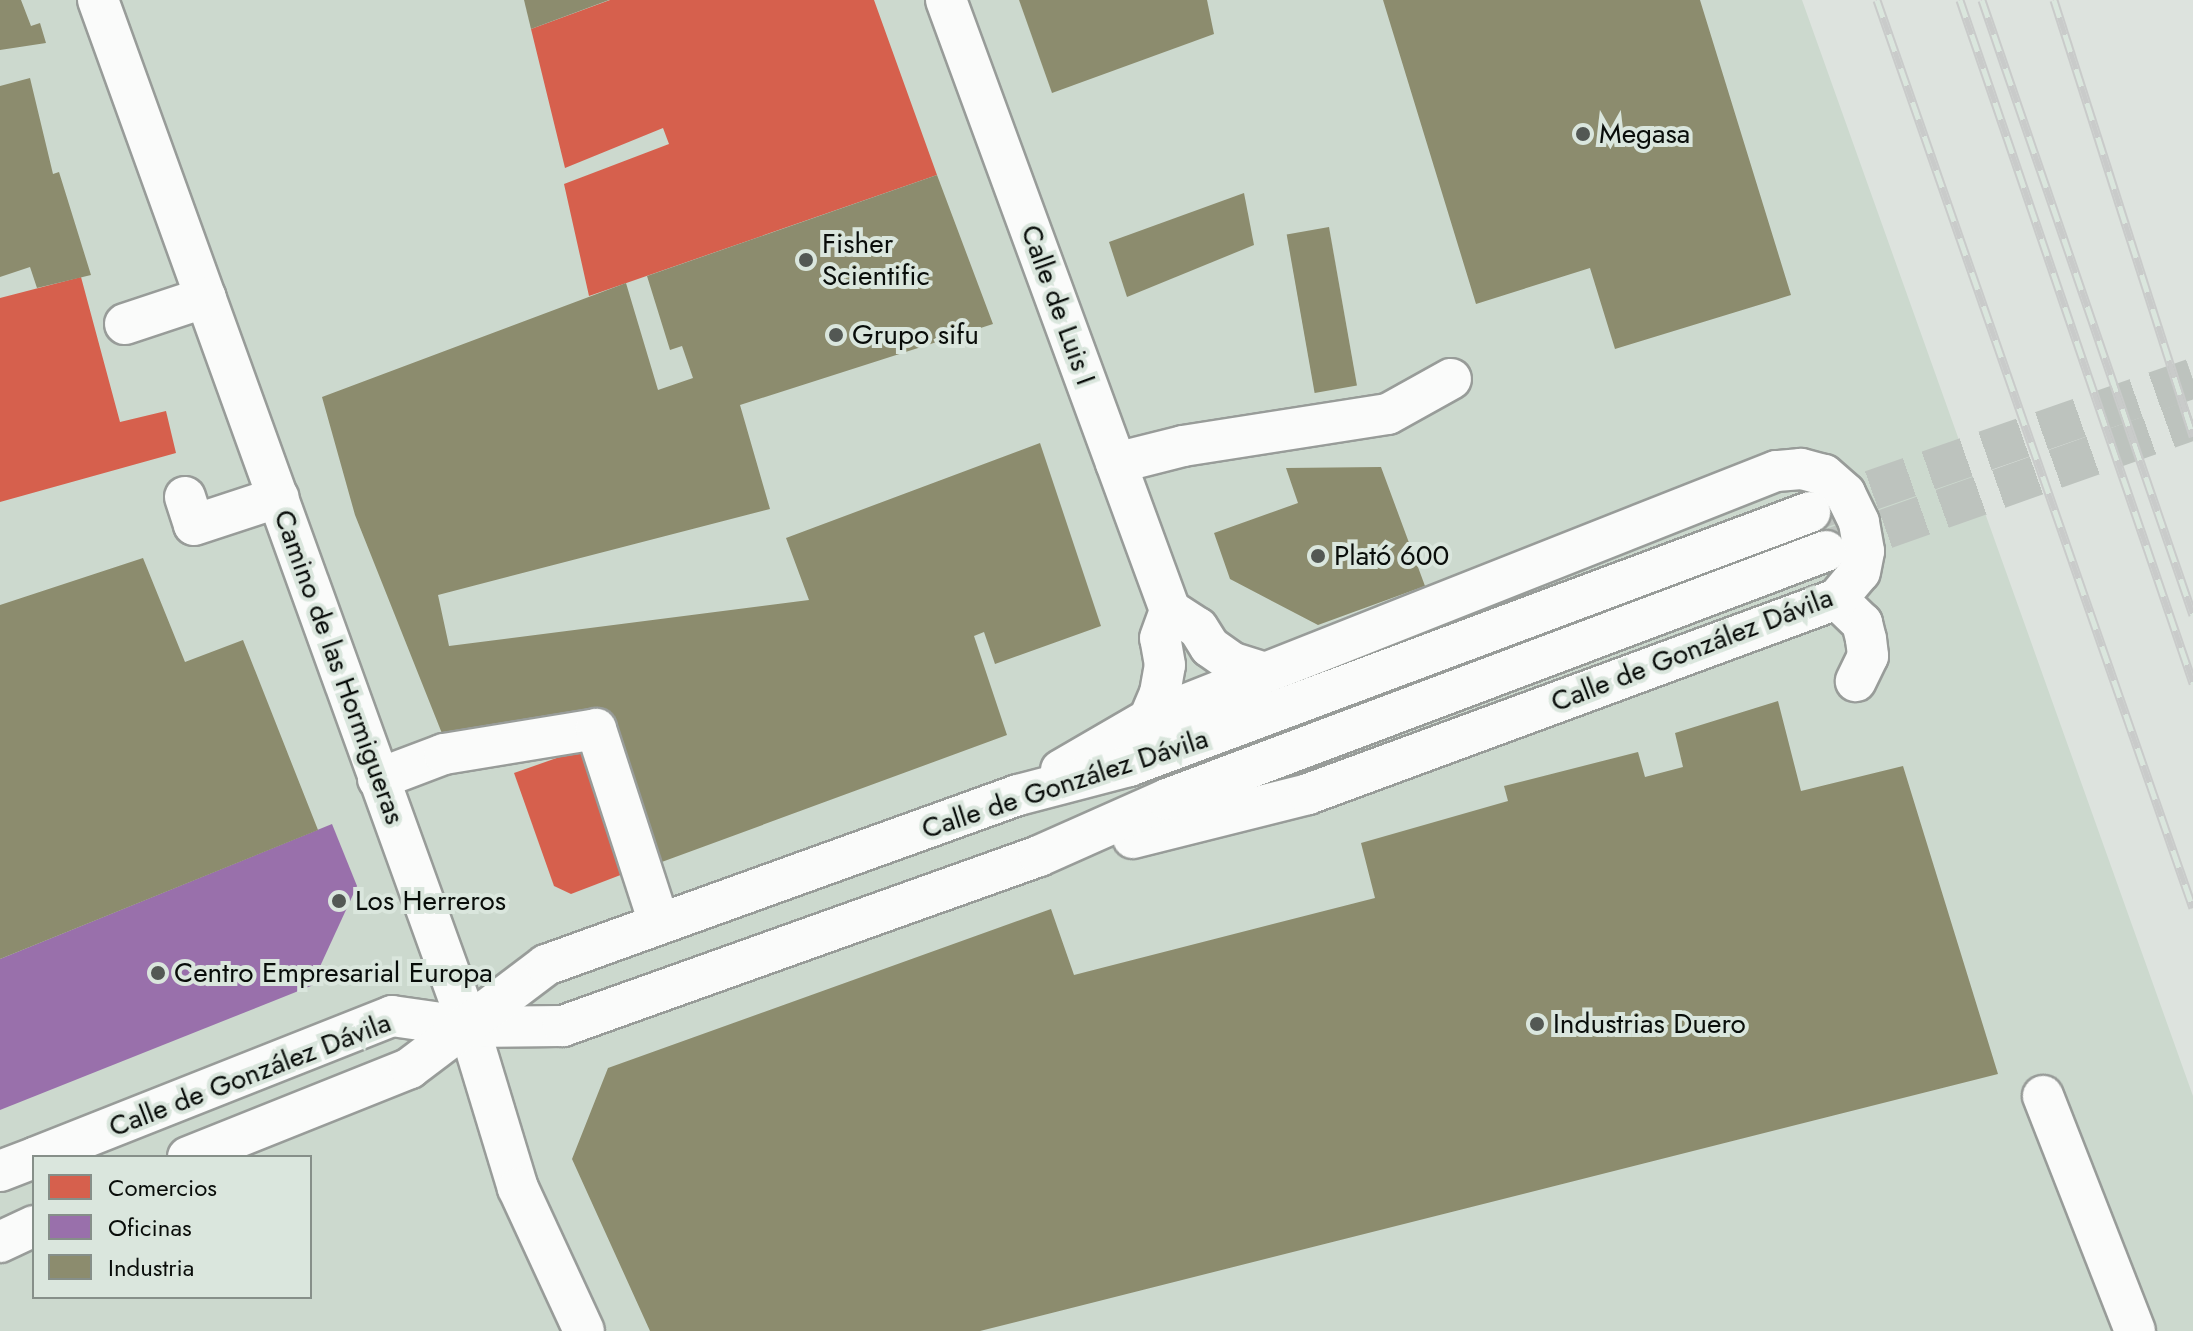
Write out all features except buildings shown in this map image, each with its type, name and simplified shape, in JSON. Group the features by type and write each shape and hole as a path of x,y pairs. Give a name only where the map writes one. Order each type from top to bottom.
{"street":[{"name":"Camino de las Hormigueras","path":"98,0 469,1027 518,1188 584,1331"},
{"name":"Calle de Luis I","path":"946,0 1170,610"},
{"path":"125,324 206,297"},
{"path":"1116,463 1183,446 1388,414 1451,379"},
{"name":"Calle de González Dávila","path":"1039,856 1278,804 1837,599 1860,572 1864,551 1859,522 1845,493 1824,475 1801,469 1776,471 1149,719"},
{"path":"185,497 194,525 279,497"},
{"name":"Calle de González Dávila","path":"193,1155 410,1068 469,1027 546,965 1018,795 1157,756 1810,512"},
{"name":"Calle de González Dávila","path":"40,1155 392,1016 469,1027 563,1026 1039,856 1167,799 1826,551"},
{"path":"1837,599 1862,623 1866,639 1868,656 1856,681"},
{"path":"1018,795 1149,719 1160,693 1165,665 1160,638 1170,610 1198,628 1210,647 1233,663 1262,672"},
{"path":"378,779 444,754 596,729 659,923"},
{"path":"2043,1096 2135,1331"},
{"name":"Calle de González Dávila","path":"0,1171 32,1158"},
{"path":"0,1242 32,1227"}],"shaded area":[{"path":"0,0 1802,0 2193,1096 2193,1331 0,1331"}],"tunnel":[{"path":"1815,510 2193,378"},
{"path":"1829,549 2193,420"}],"railway":[{"path":"1877,0 2193,908"},
{"path":"1960,0 2193,683"},
{"path":"1982,0 2193,615"},
{"path":"2054,0 2193,436"}],"place":[{"name":"Megasa","path":"1583,134"},
{"name":"Fisher Scientific","path":"806,260"},
{"name":"Grupo sifu","path":"836,335"},
{"name":"Plató 600","path":"1318,556"},
{"name":"Los Herreros","path":"339,901"},
{"name":"Centro Empresarial Europa","path":"158,973"},
{"name":"Industrias Duero","path":"1537,1024"}]}
